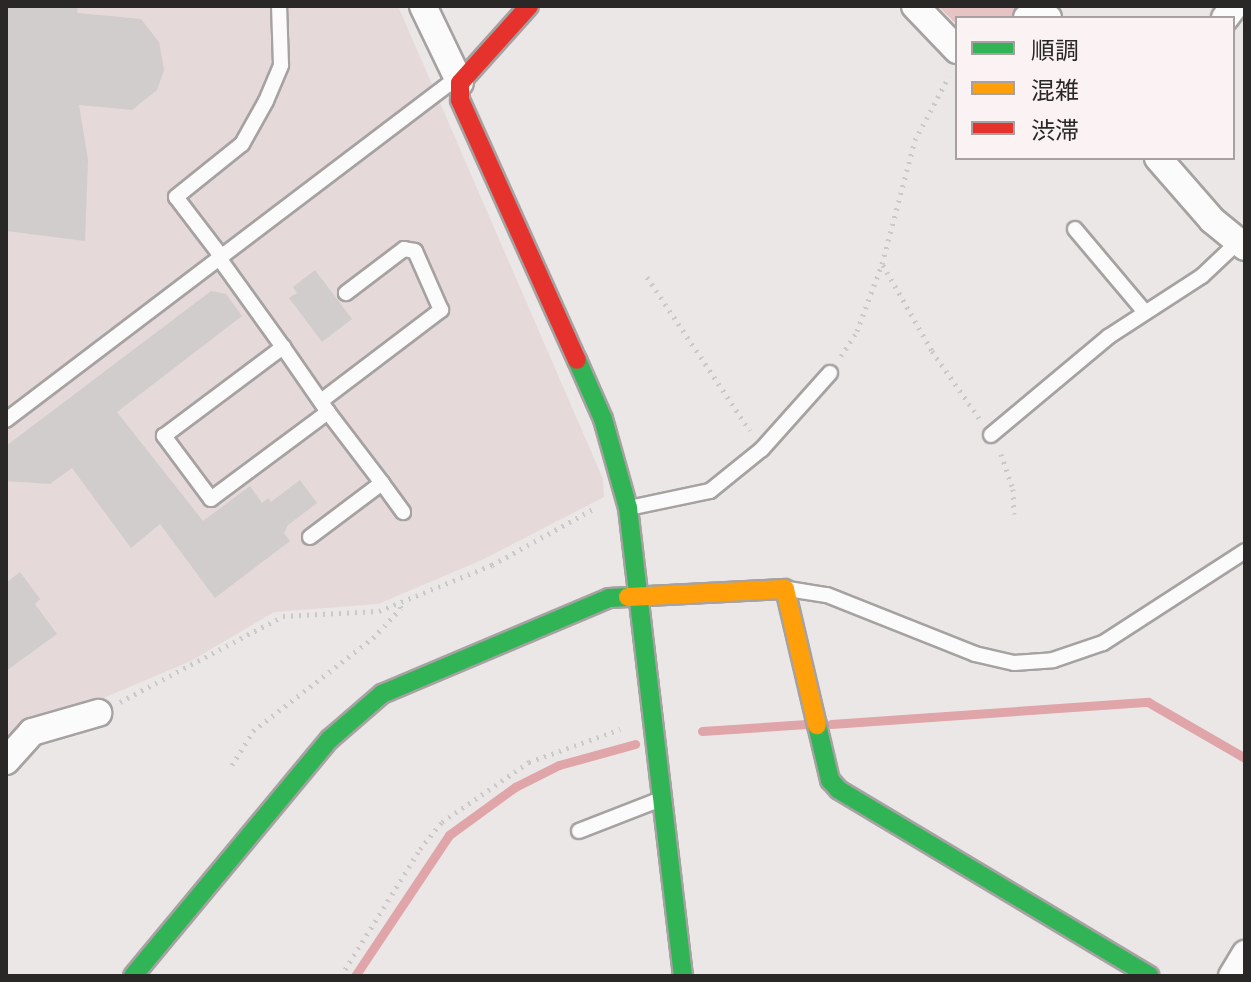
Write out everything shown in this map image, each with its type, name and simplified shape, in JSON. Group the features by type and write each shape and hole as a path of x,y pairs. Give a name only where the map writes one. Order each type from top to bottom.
{"street":[{"path":"423,6 459,80 460,100 603,419 626,500 641,593 683,976"},
{"path":"459,80 529,6"},
{"path":"915,6 955,48"},
{"path":"1160,160 1242,245"},
{"path":"141,974 353,715 382,694 609,598 641,593 785,589 830,780 839,790 1150,976"},
{"path":"6,761 32,732 98,713"},
{"path":"1232,976 1245,954"}],"lane":[{"path":"279,6 281,65 266,101 242,144 176,197 403,512"},
{"path":"6,420 459,80"},
{"path":"1075,229 1144,311"},
{"path":"991,435 1144,311 1202,276 1242,245"},
{"path":"283,347 164,436 211,499 441,310 415,251 404,249 346,293"},
{"path":"626,500 710,491 762,449 830,373"},
{"path":"310,537 382,483"},
{"path":"785,589 827,595 975,654 1014,663 1053,660 1103,643 1245,551"},
{"path":"579,831 663,798"}],"path":[{"path":"830,373 857,331 882,264 915,140 955,65"},
{"path":"882,264 932,351 991,435 1008,467 1014,514"},
{"path":"647,277 762,449"},
{"path":"98,713 283,616 379,611 492,565 626,500"},
{"path":"232,765 253,731 373,638 401,608 399,603"},
{"path":"341,976 420,849 471,798 529,762 653,718"}],"shaded area":[{"path":"6,6 398,6 603,479 604,497 482,560 378,604 274,612 191,661 75,710 6,750"},
{"path":"938,6 1030,6 1021,16 955,16 955,23"}],"building":[{"path":"6,6 78,6 77,13 141,19 159,42 164,70 157,90 132,110 79,105 88,160 85,241 6,231"},
{"path":"315,270 352,319 322,342 289,298 297,293 293,287"},
{"path":"211,291 226,294 242,316 117,412 203,521 250,486 262,503 268,498 271,502 300,480 317,503 288,525 284,533 290,541 215,598 160,524 131,548 72,468 50,484 6,481 6,446"},
{"path":"20,572 40,599 35,604 57,634 6,671 6,583"}],"waterway":[{"path":"831,724 1148,702 1245,758"},
{"path":"702,731 807,724"},
{"path":"355,976 449,835 515,787 559,765 635,744"}],"traffic: fast":[{"path":"577,360 603,419 628,508 683,976"},
{"path":"133,976 330,739 382,694 609,598 628,597"},
{"path":"817,725 830,780 839,790 1150,976"}],"traffic: slow":[{"path":"628,597 785,589 817,725"}],"traffic: jam":[{"path":"529,6 460,83 460,100 577,360"}]}
